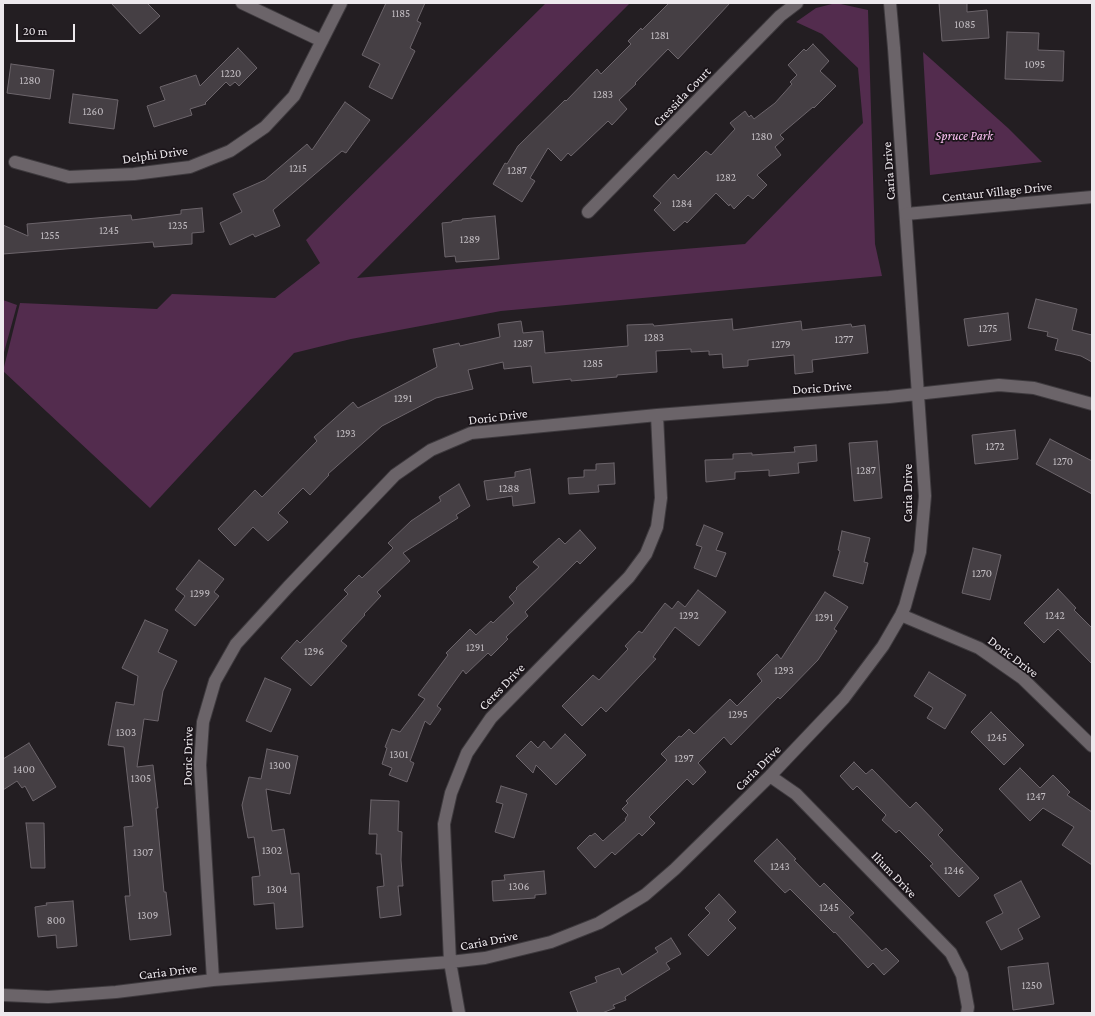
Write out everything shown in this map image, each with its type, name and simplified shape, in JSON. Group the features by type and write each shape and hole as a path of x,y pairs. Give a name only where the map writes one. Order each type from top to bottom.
{"street":[{"path":"242,3 322,41"},
{"name":"Delphi Drive","path":"15,162 69,177 134,174 190,166 230,151 265,127 294,96 341,3"},
{"name":"Cressida Court","path":"588,212 780,16 797,3"},
{"name":"Caria Drive","path":"3,995 48,997 116,992 213,980 450,962 486,958 551,942 599,924 645,895 675,869 770,776 844,698 883,646 905,606 920,552 925,496 890,3"},
{"name":"Centaur Village Drive","path":"906,214 1092,197"},
{"name":"Doric Drive","path":"213,980 200,765 203,722 215,681 236,644 288,587 394,475 431,450 471,433 657,415 889,397 999,385 1034,388 1092,404"},
{"name":"Ceres Drive","path":"459,1013 450,962 444,824 451,793 467,753 491,718 629,577 646,554 656,527 661,498 657,415"},
{"name":"Doric Drive","path":"901,615 979,648 1022,678 1092,746"},
{"name":"Ilium Drive","path":"770,776 796,794 951,954 962,975 968,1007 967,1013"}],"green space":[{"path":"546,3 630,3 357,278 745,244 863,123 858,68 822,34 796,22 816,8 836,3 868,10 875,244 882,276 501,311 351,339 294,353 150,508 3,371 20,303 157,309 172,294 275,298 320,263 306,240"},
{"name":"Spruce Park","path":"923,52 1008,128 1042,162 930,175"},
{"path":"3,300 17,305 3,356"}],"building":[{"path":"111,3 147,3 160,16 140,34"},
{"path":"386,3 425,3 417,21 421,23 410,48 415,51 392,99 369,87 380,64 362,55"},
{"path":"669,3 730,3 678,59 668,49 635,83 636,84 619,100 627,109 612,125 608,121 571,156 568,153 561,161 548,148 530,178 535,181 522,202 493,184 505,163 507,164 518,146 565,100 566,101 597,69 601,74 631,44 628,41 641,28 642,30"},
{"path":"939,3 967,3 967,12 987,10 989,38 942,41"},
{"path":"1007,32 1039,33 1038,50 1064,51 1063,81 1005,79"},
{"path":"813,44 829,61 820,71 836,86 814,108 813,107 780,135 784,139 775,147 781,155 757,175 767,185 753,199 748,195 734,209 716,193 687,223 685,221 674,231 654,210 661,203 653,196 674,174 678,179 706,151 711,155 735,129 730,123 745,111 749,117 751,115 754,119 775,103 792,84 790,82 797,75 788,65 804,49 806,51"},
{"path":"238,48 257,68 239,86 235,82 230,86 226,82 205,103 206,104 190,109 192,115 154,127 147,106 165,100 160,87 196,75 200,86"},
{"path":"11,64 54,70 50,99 7,93"},
{"path":"73,94 118,100 114,129 69,123"},
{"path":"345,102 370,120 346,153 342,151 273,210 280,226 255,237 253,234 230,245 220,223 242,212 233,194 265,180 307,144 312,150"},
{"path":"202,208 204,232 192,233 192,244 154,247 153,242 3,254 3,225 28,236 27,224 131,215 132,220 181,214 181,210"},
{"path":"495,216 499,259 456,262 455,256 445,257 442,223 462,219"},
{"path":"1036,299 1077,309 1072,330 1092,335 1092,362 1081,356 1055,350 1058,339 1047,336 1048,332 1028,328"},
{"path":"1008,313 1011,340 968,346 964,319"},
{"path":"732,319 733,330 801,321 802,330 851,324 852,327 865,325 868,353 812,360 813,372 795,374 794,355 748,360 748,366 723,368 722,354 709,355 709,351 691,352 691,349 656,351 657,372 617,375 617,377 571,381 571,379 533,383 531,366 504,369 503,362 468,370 473,389 436,398 382,426 328,474 329,475 310,495 303,488 278,513 288,522 268,541 253,527 235,546 218,529 255,490 262,497 317,441 314,437 353,402 358,408 437,367 433,349 459,343 460,346 500,337 498,324 521,321 523,333 543,331 545,353 628,346 627,325 653,324 654,326"},
{"path":"1015,430 1018,459 975,464 972,435"},
{"path":"1050,439 1092,461 1092,494 1036,464"},
{"path":"877,441 882,498 854,501 849,443"},
{"path":"816,445 817,461 798,463 799,473 769,476 769,470 735,472 735,479 706,482 705,460 733,459 733,454 752,453 752,455 795,452 794,447"},
{"path":"614,463 615,484 598,485 599,492 569,494 568,478 584,477 584,470 596,470 596,464"},
{"path":"530,469 535,503 513,506 512,496 487,500 484,481 515,477 515,472"},
{"path":"459,484 470,506 456,515 458,518 403,553 410,561 377,592 381,596 341,641 347,646 311,686 281,658 297,640 300,643 348,594 344,590 359,575 362,578 393,548 388,543 411,521 441,501 439,497"},
{"path":"704,525 723,533 716,550 726,553 716,577 694,568 702,547 696,545"},
{"path":"580,530 596,548 580,564 577,561 525,612 528,616 506,637 508,639 491,656 488,653 466,674 463,670 437,706 441,709 430,725 425,721 410,761 414,763 407,782 389,775 392,768 382,764 387,748 385,747 392,729 400,732 425,699 418,695 448,655 446,653 470,629 476,635 491,621 493,623 514,603 509,597 517,589 516,588 539,567 533,562 559,538 565,544"},
{"path":"842,531 870,538 864,562 868,563 863,584 833,576 840,551 838,550"},
{"path":"973,548 1001,555 990,600 962,593"},
{"path":"199,560 224,579 214,592 219,596 195,626 175,610 185,596 176,589"},
{"path":"1058,589 1076,608 1074,610 1092,628 1092,664 1058,629 1044,643 1024,623"},
{"path":"698,590 726,612 699,646 675,627 653,657 656,659 606,712 601,707 582,726 562,706 593,675 599,680 628,649 625,646 639,631 642,633 665,603 672,609 678,601 685,607"},
{"path":"825,592 848,607 834,629 837,631 818,660 780,699 778,697 731,745 724,737 698,763 706,772 693,785 687,779 649,817 655,823 642,836 639,833 615,855 612,852 595,868 577,848 590,835 591,836 595,833 603,841 626,820 625,819 628,815 622,809 628,803 626,801 667,760 661,754 679,736 681,737 689,729 694,734 730,699 737,706 762,681 757,674 777,654 781,659"},
{"path":"145,620 168,630 158,652 177,661 163,691 158,721 144,719 137,767 153,765 158,808 156,808 164,892 166,892 171,935 130,940 125,896 130,896 124,827 133,826 124,747 108,745 116,702 134,705 138,676 122,668"},
{"path":"929,672 966,695 945,729 927,718 933,708 914,696"},
{"path":"265,678 291,689 271,732 246,721"},
{"path":"991,712 1024,745 1004,765 971,732"},
{"path":"565,734 586,755 556,785 536,765 533,773 516,756 531,741 538,748 544,741 551,749"},
{"path":"29,743 56,787 33,801 25,786 22,788 17,781 3,790 3,759"},
{"path":"267,749 298,756 290,794 266,789 272,831 284,829 291,874 299,873 303,927 276,929 274,903 254,905 252,877 260,876 254,837 248,838 242,805 249,777 261,779"},
{"path":"854,762 866,774 872,769 910,808 916,802 943,830 938,835 979,878 959,897 930,866 933,864 899,830 896,833 882,820 886,815 857,786 853,790 840,776"},
{"path":"1020,768 1040,788 1053,775 1070,792 1067,795 1092,812 1092,865 1062,845 1074,827 1043,808 1030,821 999,789"},
{"path":"501,786 527,794 514,838 495,832 503,804 496,802"},
{"path":"371,800 399,801 398,831 402,832 401,860 403,886 398,886 401,915 380,918 377,887 384,886 381,854 376,854 377,834 369,834"},
{"path":"26,823 44,823 45,868 31,868"},
{"path":"777,839 796,859 794,860 820,887 824,883 854,913 849,917 882,951 886,948 899,961 884,975 873,963 868,968 835,932 834,933 790,889 785,893 754,861"},
{"path":"544,871 546,894 535,895 535,898 493,901 492,881 505,880 504,875"},
{"path":"1021,881 1040,917 1018,929 1023,939 1001,950 986,922 1003,913 994,895"},
{"path":"719,894 736,912 728,920 736,928 708,956 688,935 710,913 705,908"},
{"path":"73,901 77,946 57,948 56,935 38,937 35,907 47,905 46,903"},
{"path":"671,938 681,954 666,963 670,969 625,997 626,1000 613,1005 615,1008 602,1013 578,1013 570,992 597,982 595,977 619,968 622,975 658,952 655,948"},
{"path":"1048,963 1054,1004 1013,1010 1008,967"}]}
